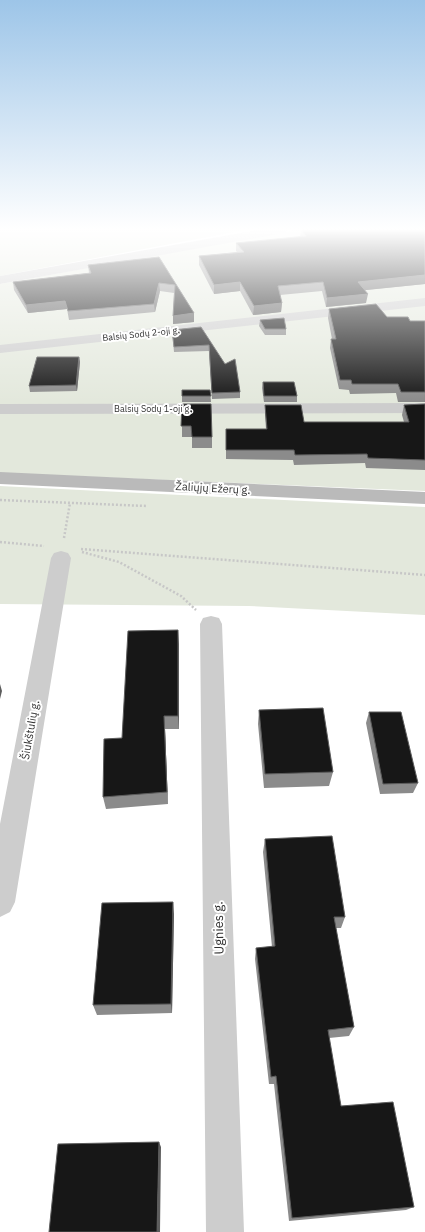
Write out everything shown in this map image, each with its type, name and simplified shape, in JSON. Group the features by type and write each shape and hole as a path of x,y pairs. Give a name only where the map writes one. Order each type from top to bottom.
{"main road":[{"name":"Žaliųjų Ežerų g.","path":"0,478 425,498"}],"street":[{"name":"Balsių Sodų 2-oji g.","path":"0,349 425,302"},
{"name":"Balsių Sodų 1-oji g.","path":"0,409 425,408"},
{"name":"Šiukštulių g.","path":"0,902 62,553"},
{"name":"Ugnies g.","path":"211,624 225,1232"}],"path":[{"path":"62,553 70,504"},
{"path":"0,542 119,562 181,596 211,624"},
{"path":"62,553 425,575"}],"shaded area":[{"path":"0,286 425,286 425,491 0,473"},
{"path":"0,486 425,507 425,615 249,606 0,604"}],"building":[{"path":"16,286 158,286 154,304 68,311 65,301 26,305"},
{"path":"175,286 177,286 194,313 173,316"},
{"path":"243,286 278,286 282,303 254,306"},
{"path":"324,286 362,286 368,294 327,298"},
{"path":"376,304 387,317 408,317 410,321 425,321 425,392 401,392 398,384 352,384 351,380 340,380 331,339 336,339 329,309"},
{"path":"284,318 286,329 265,329 260,320"},
{"path":"201,327 225,364 235,359 240,392 212,393 209,345 174,347 172,330"},
{"path":"37,357 79,357 76,385 29,386"},
{"path":"263,382 294,382 297,396 264,396"},
{"path":"182,390 210,390 211,396 182,396"},
{"path":"182,404 211,404 212,437 192,437 191,426 181,426"},
{"path":"425,404 425,460 368,458 367,454 295,455 294,450 226,450 226,429 267,429 265,405 301,405 304,422 409,422 404,405"},
{"path":"178,630 178,716 164,716 167,792 103,797 104,739 122,738 128,631"},
{"path":"323,708 333,772 265,774 259,710"},
{"path":"369,712 401,712 418,783 383,784"},
{"path":"332,836 345,917 334,917 354,1027 328,1030 341,1106 393,1102 414,1207 292,1218 276,1076 271,1077 256,948 275,946 265,839"},
{"path":"173,902 171,1004 93,1005 102,903"},
{"path":"159,1142 157,1232 49,1232 58,1144"}]}
